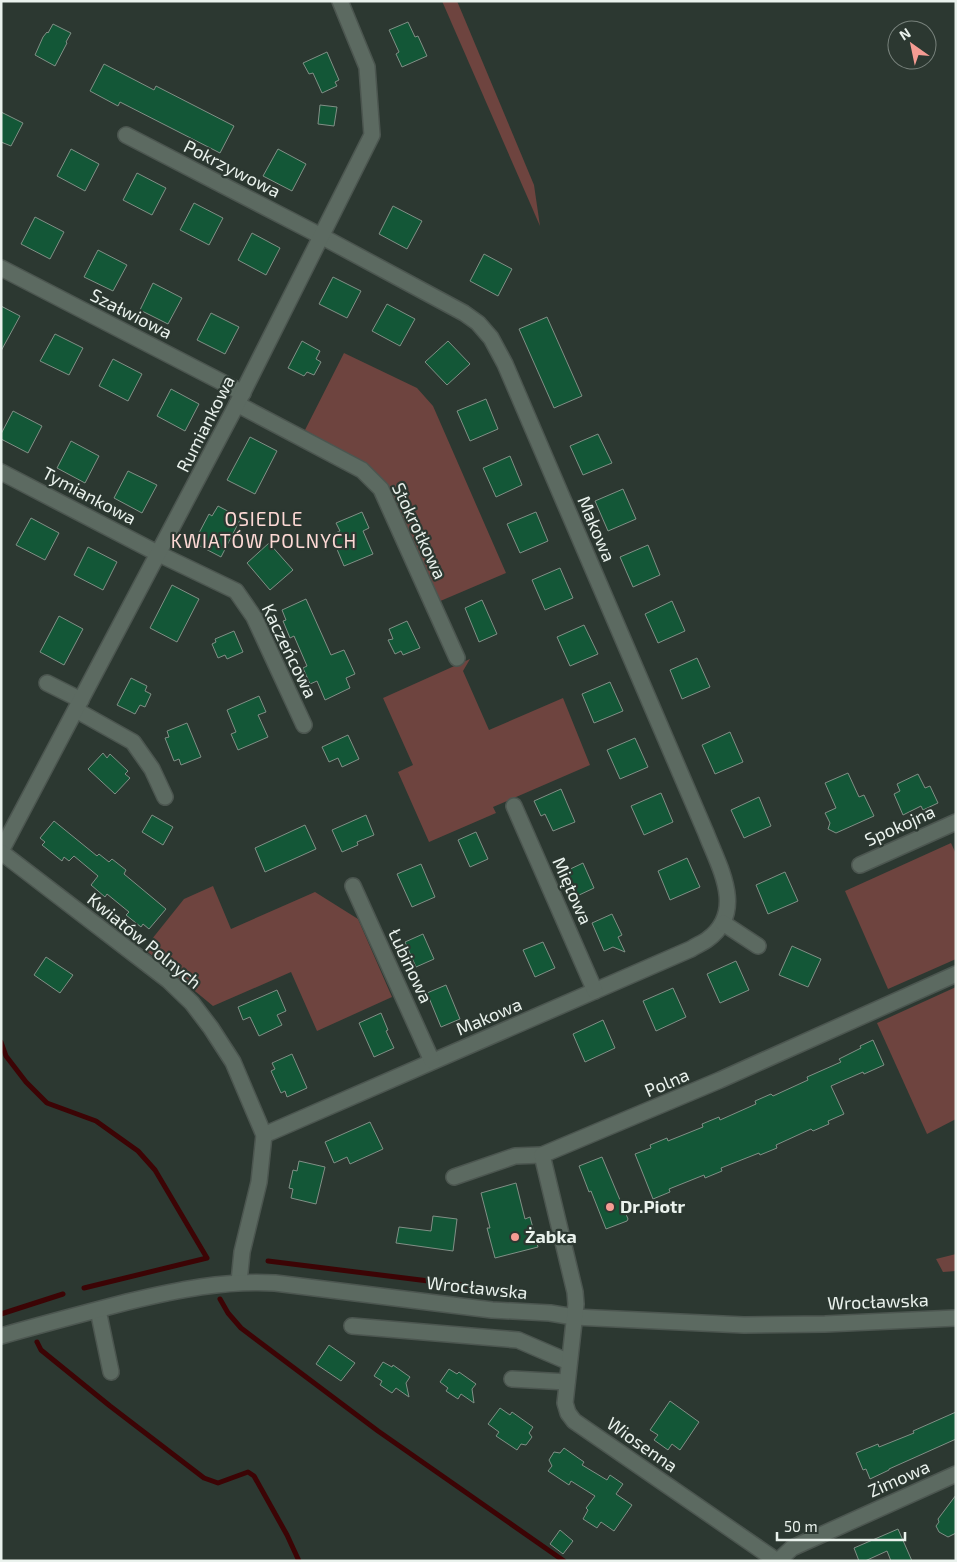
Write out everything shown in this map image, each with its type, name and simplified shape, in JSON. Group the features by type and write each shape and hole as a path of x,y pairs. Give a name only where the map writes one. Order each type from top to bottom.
{"street":[{"name":"Rumiankowa","path":"1,851 240,398 372,135 366,67 340,1"},
{"name":"Pokrzywowa","path":"126,135 321,236"},
{"name":"Makowa","path":"264,1135 691,948 709,938 722,923 728,910 728,892 706,833 505,364 491,338 478,323 464,313 321,236"},
{"name":"Szałwiowa","path":"1,268 240,398"},
{"name":"Stokrotkowa","path":"240,398 362,470 381,490 457,658"},
{"name":"Tymiankowa","path":"1,472 159,554"},
{"name":"Kaczeńcowa","path":"159,554 236,591 254,617 304,725"},
{"path":"47,683 133,742 152,768 165,797"},
{"name":"Miętowa","path":"514,806 596,991"},
{"name":"Spokojna","path":"860,864 956,822"},
{"name":"Kwiatów Polnych","path":"1,851 168,980 192,1003 233,1062 264,1135 259,1182 242,1252 239,1282"},
{"name":"Łubinowa","path":"352,886 432,1061"},
{"path":"722,923 758,946"},
{"name":"Polna","path":"454,1178 515,1156 542,1154 720,1080 956,974"},
{"path":"542,1154 575,1292 574,1317"},
{"name":"Wrocławska","path":"1,1336 189,1288 239,1282 275,1283 492,1310 574,1317 744,1325 825,1324 956,1318"},
{"path":"98,1310 111,1372"},
{"name":"Wiosenna","path":"574,1317 565,1403 568,1413 574,1421 778,1561"},
{"path":"352,1326 518,1340 569,1362"},
{"path":"512,1379 567,1382"},
{"name":"Zimowa","path":"778,1561 792,1548 956,1474"}],"shaded area":[{"path":"442,1 457,1 534,185 540,226"},
{"path":"344,353 417,388 433,406 506,573 438,602 366,465 305,430"},
{"path":"470,659 463,671 489,730 563,698 590,765 493,807 496,813 429,842 398,772 413,765 383,698"},
{"path":"951,843 956,854 956,959 888,989 845,891"},
{"path":"213,886 231,929 315,892 358,919 392,997 317,1031 291,972 213,1006 144,949 184,899"},
{"path":"956,987 956,1119 927,1134 877,1023"},
{"path":"956,1254 956,1271 943,1272 936,1259"}],"building":[{"path":"408,22 415,37 418,36 427,56 402,67 396,54 399,52 389,30"},
{"path":"53,24 71,33 55,66 35,55 43,37 48,33"},
{"path":"327,52 339,80 335,82 337,86 322,93 313,73 309,74 303,63"},
{"path":"104,64 154,90 156,86 234,126 220,153 120,102 118,106 90,91"},
{"path":"320,105 337,107 334,126 318,124"},
{"path":"1,112 23,123 11,146 1,142"},
{"path":"71,149 99,164 85,191 57,176"},
{"path":"278,149 306,164 292,191 263,176"},
{"path":"137,173 166,188 152,215 123,200"},
{"path":"194,203 223,218 209,245 180,230"},
{"path":"393,206 422,221 407,249 379,234"},
{"path":"35,217 64,232 50,259 21,244"},
{"path":"252,233 280,248 266,275 238,260"},
{"path":"98,250 127,265 113,291 84,277"},
{"path":"484,254 512,269 498,296 470,281"},
{"path":"333,277 361,291 347,318 319,304"},
{"path":"153,283 182,298 168,324 140,310"},
{"path":"387,304 415,319 400,346 372,331"},
{"path":"1,306 20,316 1,351"},
{"path":"211,313 239,327 225,354 197,340"},
{"path":"547,317 582,396 554,408 519,329"},
{"path":"55,334 83,348 69,375 40,361"},
{"path":"302,341 320,351 316,359 321,362 314,375 307,372 304,376 288,368"},
{"path":"448,341 470,364 447,385 425,362"},
{"path":"113,359 142,374 128,401 99,386"},
{"path":"171,389 199,404 185,431 157,416"},
{"path":"486,399 498,429 470,441 457,411"},
{"path":"13,411 42,426 28,453 1,439 1,434"},
{"path":"598,434 612,463 583,475 570,446"},
{"path":"250,437 277,451 255,494 227,480"},
{"path":"71,441 99,456 85,483 57,468"},
{"path":"510,456 522,485 496,497 483,468"},
{"path":"128,471 157,485 142,513 114,498"},
{"path":"623,489 636,519 608,531 595,501"},
{"path":"218,506 241,518 221,557 198,545 203,535 199,533 209,514 212,516"},
{"path":"362,512 369,528 363,531 373,554 344,566 331,535 340,531 336,523"},
{"path":"536,512 548,541 520,553 507,524"},
{"path":"31,518 59,533 45,560 16,545"},
{"path":"269,543 293,570 270,590 247,563"},
{"path":"648,545 660,575 633,587 620,557"},
{"path":"88,547 117,562 103,590 74,575"},
{"path":"560,568 573,598 545,610 532,580"},
{"path":"172,585 199,599 177,642 150,628"},
{"path":"306,599 331,655 344,650 355,674 346,678 350,688 325,700 317,681 310,684 303,668 307,666 294,636 290,638 283,621 286,620 282,610"},
{"path":"482,600 497,634 479,642 465,608"},
{"path":"672,601 685,631 658,643 645,614"},
{"path":"59,616 83,629 64,665 40,652"},
{"path":"407,621 420,648 403,655 401,651 395,654 388,640 393,639 389,629"},
{"path":"584,625 598,654 570,666 557,637"},
{"path":"234,631 243,652 227,659 225,655 218,658 212,644 216,642 215,639"},
{"path":"697,658 710,687 682,699 670,670"},
{"path":"131,678 147,686 145,691 151,694 145,707 140,705 135,714 117,705"},
{"path":"610,682 623,711 594,723 582,694"},
{"path":"259,696 266,712 258,715 268,737 238,750 231,734 236,732 227,710"},
{"path":"187,723 201,757 181,765 179,759 174,761 165,738 169,737 167,731"},
{"path":"730,732 743,762 715,774 702,745"},
{"path":"348,735 359,759 342,767 338,758 329,762 322,747"},
{"path":"635,738 648,767 620,779 607,750"},
{"path":"103,753 107,758 110,754 128,771 125,774 130,778 115,794 88,769"},
{"path":"848,773 859,797 864,795 874,816 836,833 828,829 830,823 825,813 836,808 825,783"},
{"path":"918,774 925,788 930,786 938,803 923,810 921,806 903,815 894,794 900,791 897,784"},
{"path":"561,789 575,822 553,831 545,814 541,816 534,801"},
{"path":"661,793 673,822 644,835 631,806"},
{"path":"759,797 771,826 744,838 731,810"},
{"path":"152,815 173,827 163,845 142,832"},
{"path":"366,815 374,835 357,842 358,845 342,852 332,830"},
{"path":"54,821 97,856 99,854 109,862 112,859 126,870 124,874 166,909 149,929 143,924 141,927 126,915 129,912 107,894 105,897 91,885 98,876 74,856 69,861 64,857 62,861 42,845 45,842 40,838"},
{"path":"305,825 316,849 265,872 255,848"},
{"path":"476,832 488,859 470,867 458,840"},
{"path":"687,858 700,887 670,900 658,871"},
{"path":"583,863 594,888 577,896 566,871"},
{"path":"421,864 435,897 412,907 397,874"},
{"path":"785,872 798,901 768,914 756,885"},
{"path":"612,914 622,935 618,937 625,952 613,947 604,951 592,923"},
{"path":"423,934 434,959 416,967 405,942"},
{"path":"543,942 555,968 535,977 523,950"},
{"path":"792,946 821,959 808,987 779,975"},
{"path":"46,957 73,975 60,993 34,975"},
{"path":"736,961 749,990 720,1003 707,974"},
{"path":"446,985 460,1019 441,1027 427,993"},
{"path":"673,988 686,1017 656,1031 643,1001"},
{"path":"277,990 286,1011 277,1015 282,1025 259,1036 250,1017 243,1020 238,1007"},
{"path":"381,1013 388,1030 386,1031 394,1048 374,1057 359,1023"},
{"path":"603,1020 615,1048 585,1062 573,1034"},
{"path":"873,1040 884,1065 831,1086 844,1114 828,1121 829,1124 813,1131 811,1129 776,1145 777,1148 721,1168 722,1171 705,1178 704,1175 669,1189 670,1192 653,1199 635,1154 651,1148 650,1145 667,1138 668,1141 703,1127 702,1124 719,1117 720,1120 756,1104 755,1101 771,1094 773,1096 808,1080 807,1077 841,1062 839,1059"},
{"path":"292,1054 307,1088 287,1097 285,1091 281,1093 271,1071 275,1069 272,1063"},
{"path":"370,1122 383,1149 350,1164 347,1157 334,1163 325,1142"},
{"path":"602,1157 628,1219 606,1229 579,1166"},
{"path":"299,1161 325,1167 316,1204 291,1198 293,1189 289,1188 293,1170 297,1171"},
{"path":"516,1183 525,1219 530,1217 538,1247 495,1258 487,1228 490,1228 481,1193"},
{"path":"433,1216 457,1219 453,1251 396,1243 399,1227 431,1231"},
{"path":"329,1345 355,1363 341,1381 316,1364"},
{"path":"383,1362 392,1367 393,1365 410,1377 406,1383 409,1397 396,1388 392,1393 380,1385 382,1381 374,1376"},
{"path":"449,1369 457,1374 459,1372 476,1384 472,1389 474,1403 461,1394 458,1399 446,1391 448,1388 440,1382"},
{"path":"670,1401 699,1422 680,1450 672,1444 668,1450 654,1440 658,1435 650,1430"},
{"path":"500,1408 510,1415 512,1412 533,1427 529,1433 532,1437 526,1445 521,1444 517,1450 496,1436 499,1432 488,1424"},
{"path":"956,1412 956,1439 870,1479 866,1469 863,1470 856,1453 878,1444 879,1447 914,1433 913,1431"},
{"path":"564,1448 584,1462 582,1465 607,1480 610,1475 623,1484 616,1494 632,1505 614,1531 601,1522 597,1528 583,1519 588,1510 586,1508 595,1496 571,1481 569,1485 548,1471 552,1466 549,1460 554,1452 560,1453"},
{"path":"956,1495 956,1533 948,1537 939,1532 936,1526 939,1522 938,1519"},
{"path":"898,1529 912,1561 891,1561 887,1551 865,1561 859,1561 854,1548"},
{"path":"560,1530 573,1541 563,1554 550,1544"}],"waterway":[{"path":"1,1042 6,1056 26,1082 47,1103 96,1121 138,1151 155,1170 207,1258 84,1288"},
{"path":"268,1261 525,1293"},
{"path":"1,1314 63,1294"},
{"path":"220,1299 228,1313 241,1328 378,1431 564,1561"},
{"path":"37,1342 41,1350 204,1478 218,1483 248,1472 254,1476 287,1535 299,1561"}],"place":[{"name":"Dr.Piotr","path":"610,1207"},
{"name":"Żabka","path":"515,1237"}],"district":[{"name":"OSIEDLE KWIATÓW POLNYCH","path":"264,530"}]}
